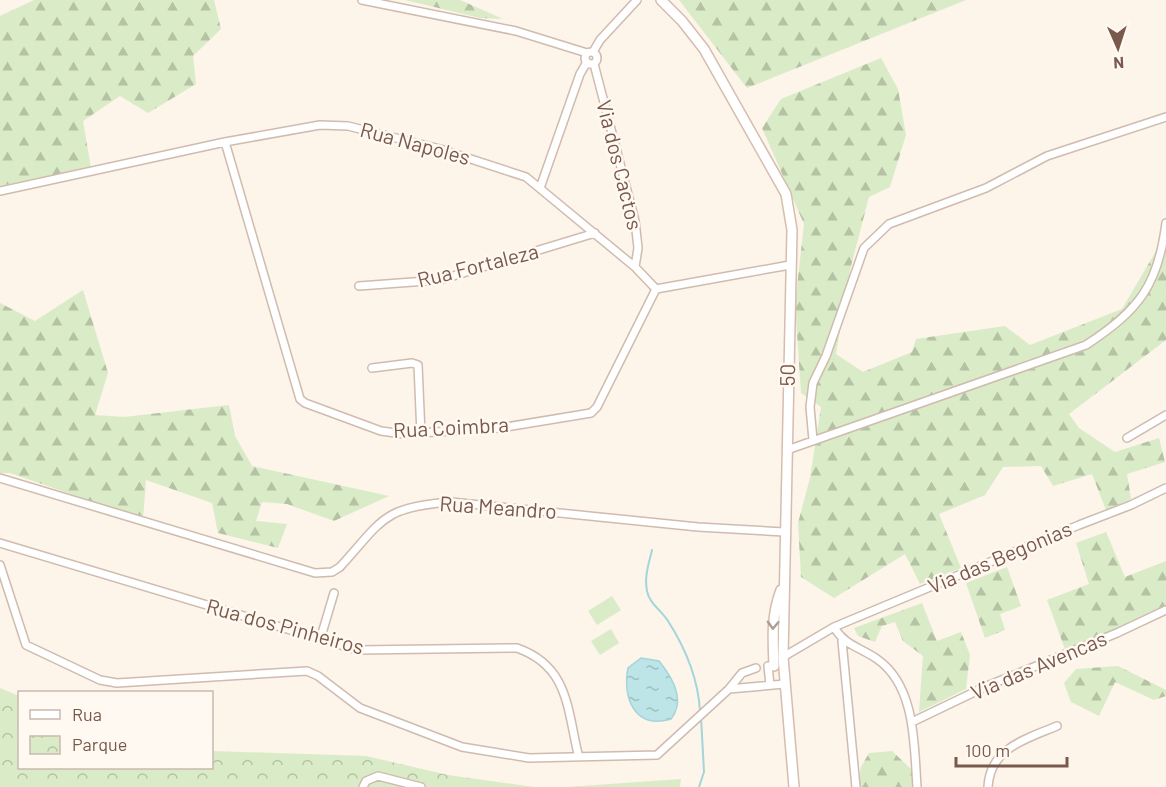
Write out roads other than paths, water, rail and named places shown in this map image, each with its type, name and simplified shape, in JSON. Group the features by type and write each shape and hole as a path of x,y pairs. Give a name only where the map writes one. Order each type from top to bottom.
{"main road":[{"name":"50","path":"661,0 682,21 704,49 786,194 792,230 783,585 772,665 785,684 794,787"}],"street":[{"path":"362,0 516,31 590,53 597,58 580,74 540,188"},
{"path":"590,63 590,53 637,0"},
{"name":"Via dos Cactos","path":"590,63 635,221 638,248 635,267"},
{"path":"813,440 810,408 813,383 826,356 864,248 876,235 889,224 976,192 1047,156 1166,117"},
{"name":"Rua Napoles","path":"0,191 225,142 320,125 348,126 513,171 540,188 595,233 635,267 656,289"},
{"name":"Rua Coimbra","path":"225,142 300,399 305,404 381,431 421,434 500,428 591,413 597,407 656,289"},
{"path":"787,450 1086,345 1115,326 1137,303 1156,275 1166,223"},
{"name":"Rua Fortaleza","path":"359,286 440,280 595,233"},
{"path":"656,289 790,265"},
{"path":"372,368 412,363 418,365 421,434"},
{"path":"1127,438 1166,415"},
{"name":"Rua Meandro","path":"0,478 315,573 332,572 340,567 383,518 399,510 429,504 452,502 698,527 784,532"},
{"name":"Via das Begonias","path":"772,665 834,627 1079,525 1131,506 1166,488"},
{"name":"Rua dos Pinheiros","path":"1,546 320,640 366,651 504,646 530,652 540,657 555,672 578,754"},
{"name":"Rua dos Pinheiros","path":"0,565 26,645 100,680 117,683 300,670 318,676 360,708 446,742 529,758 578,754 657,754 729,689 742,673 772,665"},
{"path":"320,640 334,593"},
{"name":"Via das Avencas","path":"912,722 987,686 1096,642 1166,610"},
{"path":"834,627 842,641 856,787"},
{"path":"842,641 871,655 891,671 899,684 912,722 917,787"},
{"path":"770,685 772,665"},
{"path":"729,689 785,684"},
{"path":"988,787 993,767 1009,746 1057,726"},
{"path":"363,787 366,782 378,776 421,787"}],"water":[{"path":"641,658 659,661 673,682 677,704 671,719 648,720 640,716 629,700 628,668"}],"waterway":[{"path":"652,550 646,575 648,595 668,621 686,653 697,687 700,711"},
{"path":"699,787 704,772 701,717"}]}
